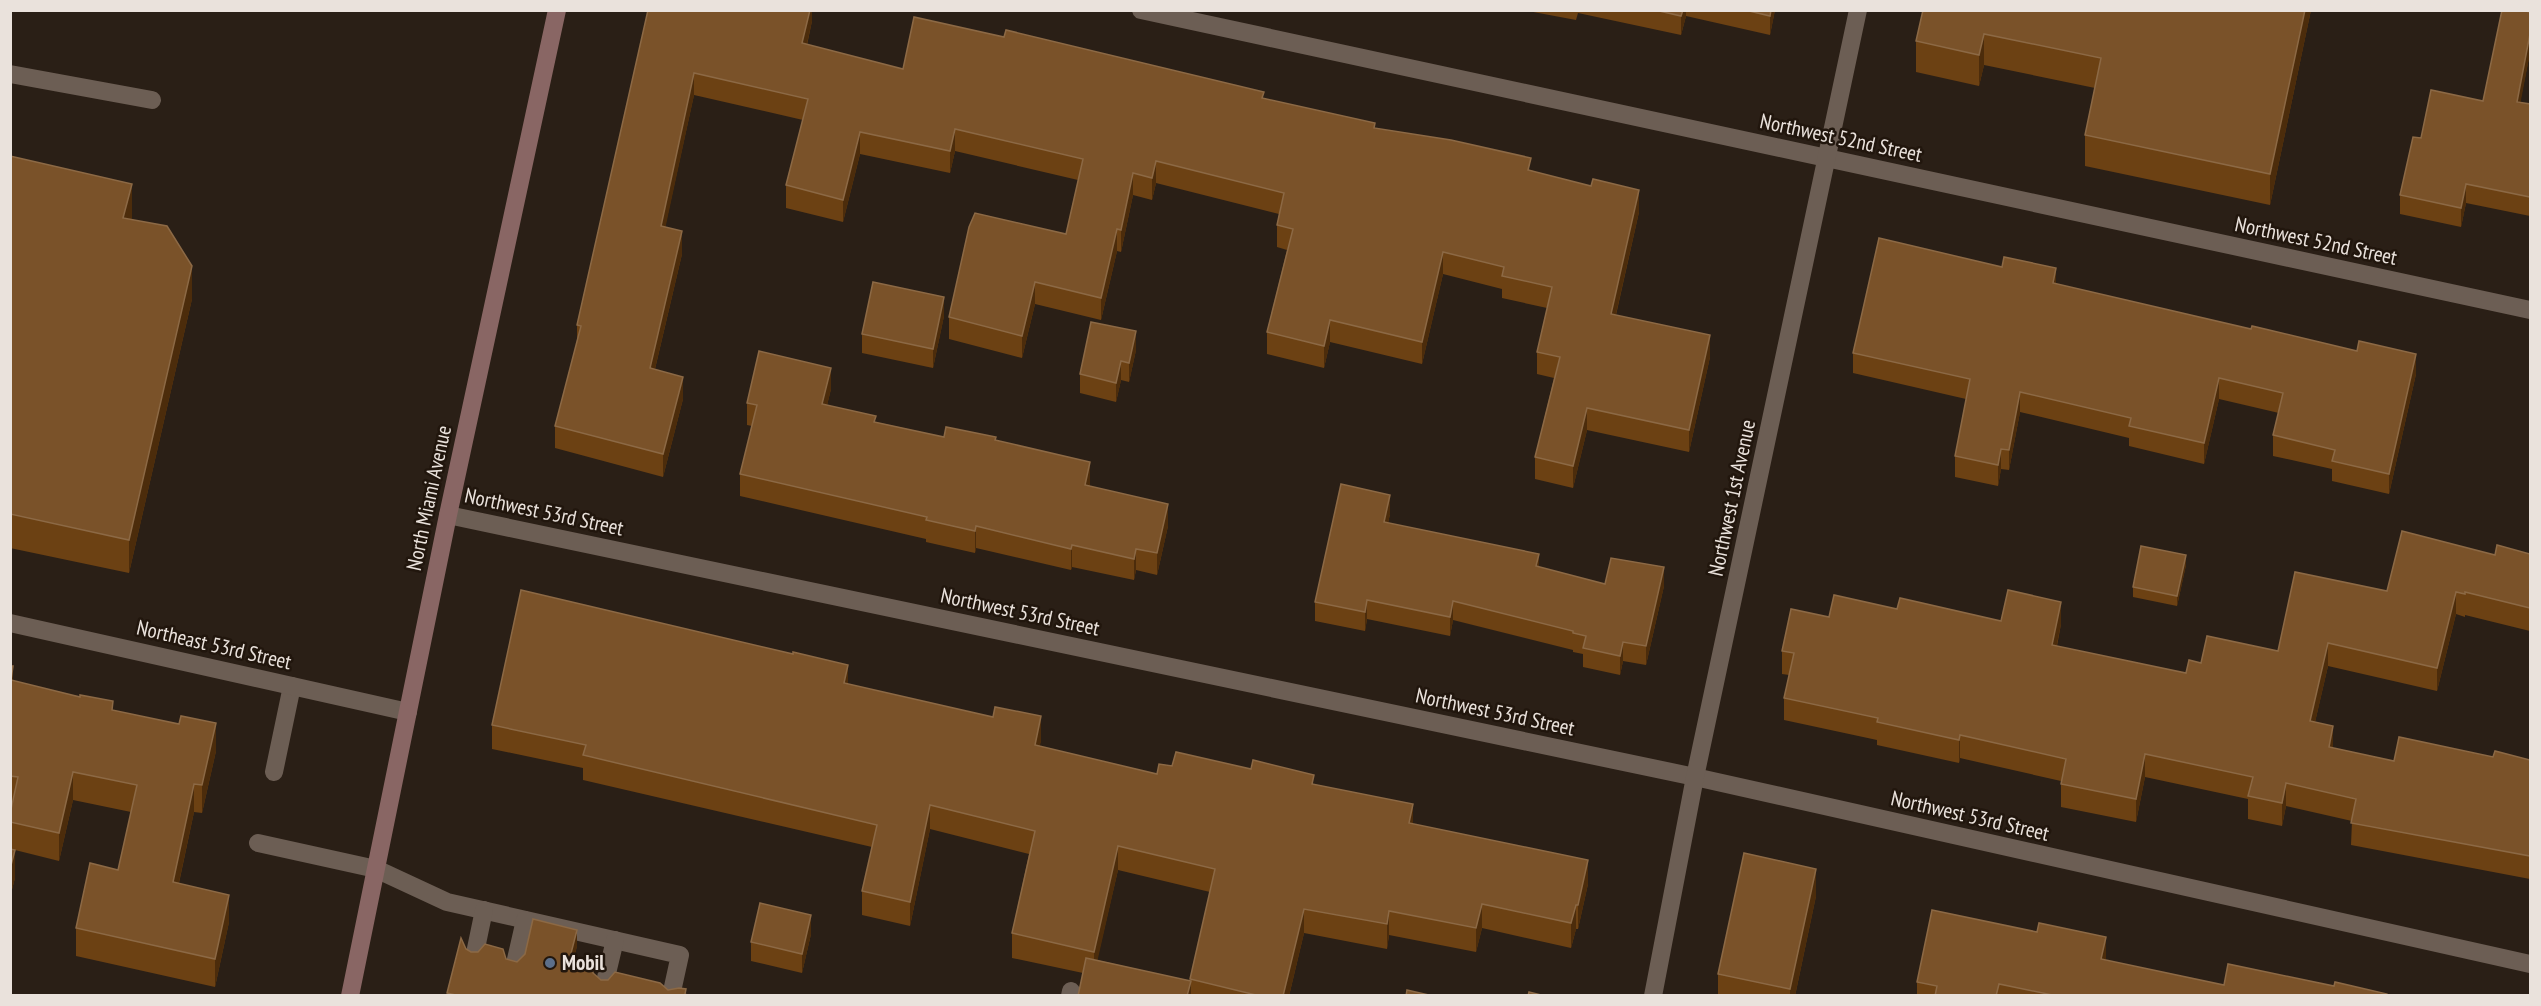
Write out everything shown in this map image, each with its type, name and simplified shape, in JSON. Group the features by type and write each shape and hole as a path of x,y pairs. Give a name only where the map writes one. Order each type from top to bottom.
{"main road":[{"name":"North Miami Avenue","path":"350,996 448,515 557,10"}],"street":[{"name":"Northwest 52nd Street","path":"1141,10 2530,310"},
{"name":"Northwest 1st Avenue","path":"1653,996 1695,777 1858,10"},
{"path":"10,74 153,100"},
{"name":"Northwest 53rd Street","path":"448,515 1695,777 2530,964"},
{"name":"Northeast 53rd Street","path":"10,623 408,712"},
{"path":"274,772 292,686"},
{"path":"258,843 376,869 447,902 680,955 671,996"},
{"path":"474,958 484,910"},
{"path":"514,968 525,920"},
{"path":"604,986 615,940"}],"building":[{"path":"648,10 810,10 802,43 903,69 914,17 1004,37 1006,30 1264,92 1262,98 1375,123 1374,128 1451,140 1531,158 1528,170 1591,186 1593,179 1639,190 1611,314 1710,335 1689,430 1587,408 1573,466 1535,457 1560,357 1537,352 1552,287 1502,276 1504,267 1443,252 1422,342 1330,320 1324,346 1267,332 1293,229 1277,225 1284,193 1156,161 1152,178 1133,173 1121,230 1117,229 1101,298 1035,282 1022,336 949,317 969,227 975,213 1066,234 1083,159 955,129 950,151 860,132 843,200 786,185 808,99 694,73 661,226 682,231 650,368 683,377 663,454 555,426 581,326 577,325"},
{"path":"1655,10 1683,10 1681,16"},
{"path":"1745,10 1771,10 1770,16"},
{"path":"1923,10 2305,10 2270,174 2085,135 2101,58 1984,34 1979,55 1916,41"},
{"path":"2502,10 2530,12 2530,34 2517,102 2530,104 2530,197 2466,184 2461,208 2400,195 2413,137 2421,138 2431,90 2483,101"},
{"path":"10,156 132,184 123,218 167,226 192,266 129,540 10,514"},
{"path":"1879,238 2002,267 2004,257 2056,268 2053,283 2251,329 2252,326 2357,351 2359,341 2416,354 2389,474 2332,461 2335,450 2273,435 2283,393 2219,378 2204,443 2129,426 2131,418 2020,392 2009,450 2001,449 1998,465 1955,456 1970,379 1853,353"},
{"path":"873,282 944,297 933,349 862,334"},
{"path":"1091,322 1136,331 1129,363 1121,361 1116,383 1080,374"},
{"path":"759,351 831,368 822,404 876,416 874,422 944,437 946,427 996,437 995,440 1090,462 1085,485 1168,504 1157,553 1136,549 1134,559 1072,545 1071,549 976,526 975,531 926,520 927,517 740,474 757,405 747,403"},
{"path":"1341,484 1390,495 1384,522 1539,554 1536,566 1605,584 1611,558 1664,567 1646,646 1623,642 1620,656 1583,648 1586,636 1573,633 1573,631 1453,601 1450,617 1367,600 1365,612 1315,602"},
{"path":"2402,531 2495,555 2497,545 2530,554 2530,608 2465,592 2465,594 2456,592 2437,668 2328,643 2310,721 2333,726 2329,747 2394,761 2399,737 2493,757 2495,751 2530,760 2530,856 2351,823 2356,799 2286,783 2282,803 2248,796 2253,777 2145,754 2136,799 2061,784 2066,759 1960,735 1959,740 1877,722 1878,718 1784,698 1794,653 1782,651 1791,609 1829,617 1834,595 1897,609 1900,598 2001,621 2008,590 2061,602 2052,645 2186,673 2189,660 2201,663 2207,636 2278,651 2295,572 2387,591"},
{"path":"2141,546 2186,555 2177,596 2133,587"},
{"path":"521,590 848,665 844,683 993,717 995,707 1041,716 1035,745 1157,774 1159,764 1172,766 1176,752 1251,769 1253,760 1314,775 1312,784 1413,804 1409,823 1588,860 1578,905 1576,905 1571,923 1482,904 1476,928 1389,911 1387,924 1304,909 1283,996 1260,996 1190,979 1215,869 1118,846 1094,952 1012,933 1035,831 930,805 910,902 862,891 877,825 583,755 586,745 492,725"},
{"path":"10,666 13,666 11,680 80,697 80,695 113,701 112,710 179,724 181,716 216,723 202,785 194,784 173,882 229,895 215,959 76,928 90,863 118,870 137,785 73,772 59,833 10,822 18,777 10,776"},
{"path":"10,849 15,850 10,869"},
{"path":"1744,853 1816,869 1790,989 1718,974"},
{"path":"760,903 811,915 802,954 751,942"},
{"path":"1932,910 2037,932 2039,923 2106,937 2101,959 2224,985 2228,964 2334,986 2335,982 2387,994 2387,996 2057,996 1999,984 1996,996 1935,996 1937,986 1917,982"},
{"name":"Mobil","path":"533,919 577,930 569,961 593,967 593,973 601,980 608,980 615,972 660,983 668,990 686,989 685,994 689,996 460,996 447,993 461,938 466,949 471,952 478,952 485,944 503,949 506,959 517,962 525,954"},
{"path":"1086,958 1191,981 1187,996 1078,996"},
{"path":"1407,990 1433,996 1406,996"},
{"path":"1529,992 1545,996 1528,996"}],"place":[{"name":"Mobil","path":"550,963"}]}
